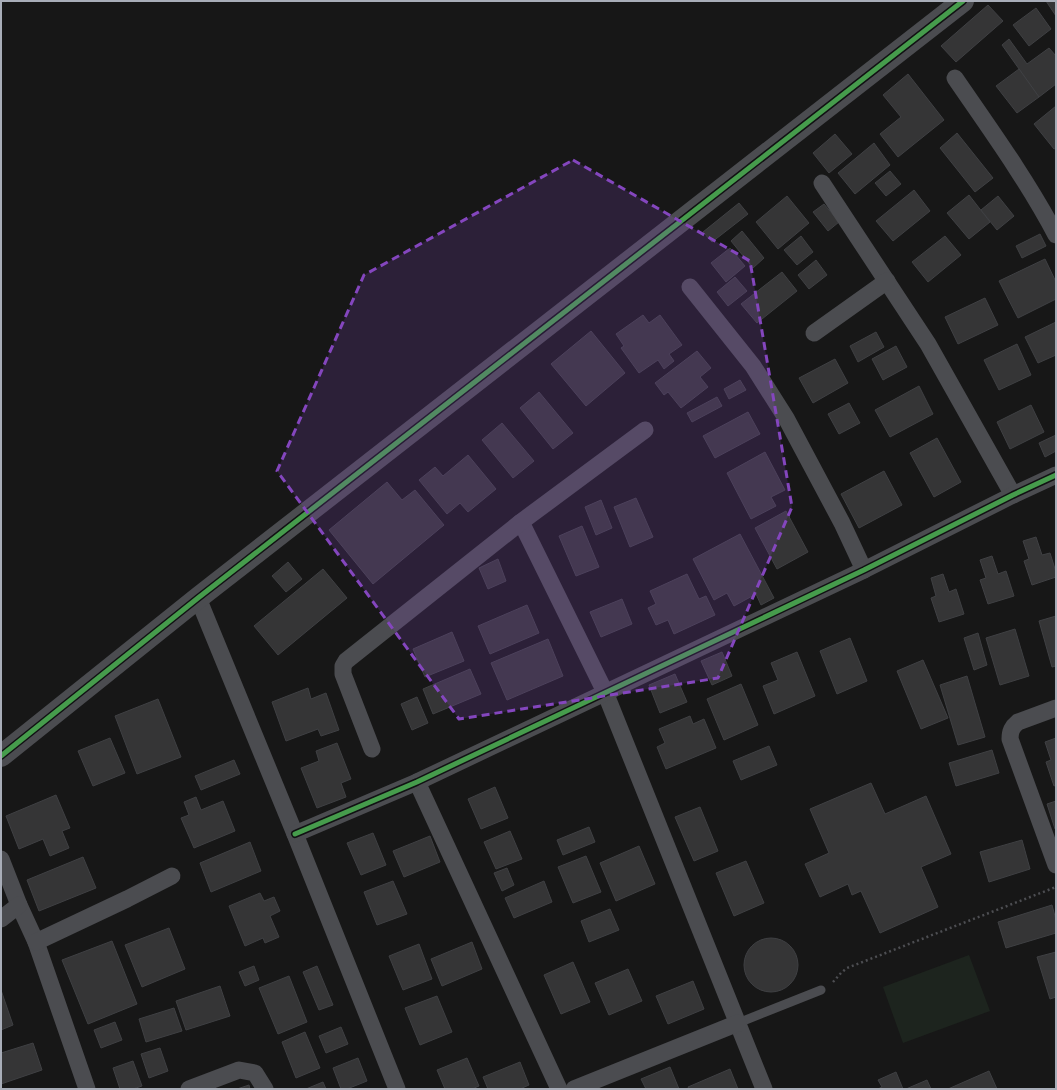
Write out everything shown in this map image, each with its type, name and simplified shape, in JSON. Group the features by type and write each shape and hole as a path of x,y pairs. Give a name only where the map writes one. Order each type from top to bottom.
{"street":[{"path":"1,756 198,598 962,1"},
{"path":"955,78 1001,144 1047,217 1056,235"},
{"path":"822,183 928,344 1013,495"},
{"path":"814,333 887,281"},
{"path":"690,287 753,366 786,418 842,523 864,570"},
{"path":"372,749 343,674 343,666 346,661 521,522 645,430"},
{"path":"295,834 417,782 864,570 1056,475"},
{"path":"521,522 605,692 764,1089"},
{"path":"198,598 295,834 397,1089"},
{"path":"1056,708 1018,722 1010,732 1010,739 1056,865"},
{"path":"417,782 559,1089"},
{"path":"1,859 19,905 36,942 81,1087"},
{"path":"36,942 172,876"},
{"path":"1,919 19,905"},
{"path":"574,1089 738,1023"},
{"path":"189,1089 239,1070 256,1073 265,1089"}],"lane":[{"path":"738,1023 821,990"}],"path":[{"path":"821,990 832,983 841,972 847,968 1056,887"}],"highlighted area":[{"path":"573,160 750,261 792,507 718,678 459,719 277,471 364,275"}],"shaded area":[{"path":"969,955 990,1011 903,1043 883,987"}],"building":[{"path":"1046,1 1056,1 1056,16"},
{"path":"988,5 1003,21 956,62 941,46"},
{"path":"1036,8 1051,29 1029,46 1013,25"},
{"path":"1009,39 1027,64 1049,48 1056,56 1056,84 1039,97 1002,45"},
{"path":"1019,69 1039,97 1017,113 996,86"},
{"path":"908,74 944,120 898,157 880,134 901,117 883,95"},
{"path":"1056,106 1056,148 1054,149 1034,124"},
{"path":"957,133 993,178 975,192 940,148"},
{"path":"835,134 852,154 829,173 813,153"},
{"path":"874,143 890,165 855,194 838,173"},
{"path":"890,171 901,184 886,196 875,183"},
{"path":"914,190 930,211 893,241 876,221"},
{"path":"969,195 990,222 969,239 947,213"},
{"path":"787,196 809,223 778,249 756,222"},
{"path":"998,196 1014,216 997,230 981,210"},
{"path":"739,203 748,214 712,242 703,232"},
{"path":"824,204 839,222 828,231 813,212"},
{"path":"742,231 764,258 753,268 731,241"},
{"path":"1040,234 1046,246 1022,258 1016,246"},
{"path":"801,236 813,252 797,265 784,250"},
{"path":"945,236 961,255 928,282 912,262"},
{"path":"730,248 745,266 726,282 711,263"},
{"path":"1045,259 1056,282 1056,299 1018,318 999,281"},
{"path":"816,260 827,275 809,289 798,275"},
{"path":"782,272 797,291 757,323 741,304"},
{"path":"735,277 747,291 728,306 717,292"},
{"path":"985,298 998,325 958,344 945,317"},
{"path":"643,315 649,323 660,315 682,345 669,354 674,361 664,369 658,360 639,373 621,348 624,346 616,334"},
{"path":"1056,322 1056,355 1038,363 1025,337"},
{"path":"591,331 625,373 586,406 551,364"},
{"path":"876,332 884,347 858,362 850,346"},
{"path":"1017,344 1031,375 999,390 984,360"},
{"path":"896,346 907,367 883,380 872,359"},
{"path":"697,351 711,368 700,377 708,387 681,408 668,392 664,395 655,383"},
{"path":"835,359 848,383 813,403 799,378"},
{"path":"740,380 746,390 729,399 724,389"},
{"path":"919,386 933,414 890,437 875,410"},
{"path":"539,392 573,433 553,449 520,408"},
{"path":"717,397 722,406 692,422 687,413"},
{"path":"849,403 860,423 839,434 828,414"},
{"path":"1031,405 1044,432 1010,449 997,422"},
{"path":"748,412 760,434 715,458 703,436"},
{"path":"502,423 534,461 513,478 482,440"},
{"path":"1056,435 1056,451 1045,457 1039,443"},
{"path":"937,438 961,482 934,497 910,453"},
{"path":"765,452 785,490 771,497 776,506 751,519 727,473"},
{"path":"468,455 496,489 468,512 460,503 447,514 419,480 435,467 443,476"},
{"path":"884,471 902,505 859,528 841,494"},
{"path":"387,482 402,500 415,490 444,525 373,584 329,530"},
{"path":"636,498 653,537 630,547 614,507"},
{"path":"601,500 612,528 596,535 585,507"},
{"path":"786,511 808,552 777,569 755,528"},
{"path":"582,526 599,567 576,576 559,536"},
{"path":"740,534 774,598 761,605 756,594 734,606 727,593 714,600 693,559"},
{"path":"1036,537 1042,555 1050,553 1056,572 1056,577 1032,585 1024,561 1029,559 1023,541"},
{"path":"992,556 998,574 1006,571 1014,596 988,604 980,580 986,578 980,560"},
{"path":"498,559 506,581 488,589 479,568"},
{"path":"288,562 302,579 286,592 272,576"},
{"path":"323,569 347,598 278,655 254,626"},
{"path":"687,574 699,599 706,596 715,615 674,634 668,620 656,625 648,608 656,604 650,591"},
{"path":"943,574 949,592 956,589 964,614 939,622 931,598 936,596 931,578"},
{"path":"622,599 632,624 601,637 590,612"},
{"path":"527,605 539,633 490,654 478,626"},
{"path":"1056,616 1056,666 1052,667 1039,621"},
{"path":"1015,629 1029,676 1000,685 986,638"},
{"path":"452,632 464,661 425,677 413,649"},
{"path":"978,633 987,665 974,670 964,638"},
{"path":"850,638 867,681 837,694 820,651"},
{"path":"548,639 563,676 507,700 491,663"},
{"path":"722,652 732,676 712,685 701,661"},
{"path":"797,652 815,696 774,714 763,686 778,680 771,663"},
{"path":"923,660 948,718 921,729 897,671"},
{"path":"470,669 481,694 433,714 423,689"},
{"path":"675,674 687,702 660,713 649,685"},
{"path":"967,676 985,737 958,745 940,685"},
{"path":"741,684 758,725 724,740 707,699"},
{"path":"308,688 311,699 326,693 339,730 321,736 318,729 286,741 272,702"},
{"path":"417,697 428,723 412,730 401,704"},
{"path":"158,699 181,757 137,774 115,716"},
{"path":"690,716 693,724 704,719 716,748 666,769 657,747 665,743 659,729"},
{"path":"110,738 125,773 93,786 78,751"},
{"path":"1056,738 1056,785 1054,786 1046,762 1051,760 1045,742"},
{"path":"337,743 351,779 341,783 346,797 317,808 301,768 319,761 316,751"},
{"path":"769,746 777,765 741,780 733,761"},
{"path":"992,750 999,773 956,786 949,763"},
{"path":"234,760 240,774 201,790 195,776"},
{"path":"871,783 885,814 926,796 951,854 921,867 938,907 880,933 861,891 852,895 848,884 820,897 805,864 829,853 810,809"},
{"path":"495,787 508,818 481,829 468,799"},
{"path":"56,795 70,828 62,831 69,848 50,856 43,839 19,849 6,816"},
{"path":"196,797 201,810 223,801 235,831 194,848 181,818 189,815 184,802"},
{"path":"1056,801 1056,828 1055,829 1047,804"},
{"path":"700,807 718,851 694,861 675,817"},
{"path":"589,827 595,842 563,855 557,840"},
{"path":"510,831 522,859 496,869 484,842"},
{"path":"373,833 386,865 361,875 347,843"},
{"path":"430,836 440,862 404,877 393,851"},
{"path":"1022,840 1030,869 989,882 980,852"},
{"path":"250,842 261,871 211,892 200,863"},
{"path":"639,846 655,884 616,901 600,863"},
{"path":"586,856 601,892 573,903 558,867"},
{"path":"83,857 96,888 39,911 27,880"},
{"path":"746,861 764,903 734,916 716,873"},
{"path":"507,868 514,885 502,891 494,873"},
{"path":"393,881 407,914 377,925 364,892"},
{"path":"544,881 552,902 514,918 505,898"},
{"path":"260,893 264,901 274,897 280,911 270,916 279,937 265,943 263,938 245,946 229,906"},
{"path":"1052,905 1056,920 1056,933 1006,948 998,922"},
{"path":"610,909 619,930 589,942 581,921"},
{"path":"169,928 185,969 142,987 125,945"},
{"path":"771,938 781,940 790,946 796,955 798,965 796,975 790,984 781,990 771,992 761,990 752,984 746,975 744,965 746,955 752,946 761,940"},
{"path":"112,941 137,1004 88,1024 62,960"},
{"path":"472,942 482,969 442,986 431,959"},
{"path":"419,944 432,979 403,990 389,956"},
{"path":"1056,952 1056,997 1050,999 1037,957"},
{"path":"573,962 590,1002 561,1014 544,975"},
{"path":"254,966 259,980 245,986 239,972"},
{"path":"317,966 333,1005 319,1010 303,972"},
{"path":"628,969 642,1001 609,1015 595,983"},
{"path":"289,976 307,1022 278,1034 259,988"},
{"path":"693,981 704,1009 668,1024 656,996"},
{"path":"220,986 230,1016 186,1030 176,1001"},
{"path":"1,990 13,1025 1,1030"},
{"path":"437,996 452,1032 420,1045 405,1008"},
{"path":"174,1008 182,1031 146,1042 139,1019"},
{"path":"115,1022 122,1040 101,1048 94,1030"},
{"path":"341,1027 348,1044 326,1053 319,1036"},
{"path":"305,1032 320,1068 296,1078 282,1042"},
{"path":"33,1043 42,1070 1,1084 1,1053"},
{"path":"160,1048 168,1071 149,1078 141,1054"},
{"path":"358,1058 367,1081 347,1089 341,1089 333,1068"},
{"path":"467,1058 479,1086 472,1089 445,1089 437,1070"},
{"path":"133,1061 142,1086 133,1089 120,1089 113,1068"},
{"path":"520,1062 529,1085 520,1089 488,1089 483,1077"},
{"path":"670,1067 679,1089 646,1089 641,1079"},
{"path":"730,1069 738,1089 689,1089 688,1087"},
{"path":"989,1071 997,1089 948,1089"},
{"path":"896,1072 903,1089 878,1089 882,1087 878,1080"},
{"path":"927,1080 931,1089 906,1089"},
{"path":"323,1082 326,1089 306,1089"},
{"path":"249,1085 250,1089 237,1089"}],"cycle path":[{"path":"1,756 198,598 963,1"},
{"path":"295,834 417,782 864,570 1056,475"}]}
